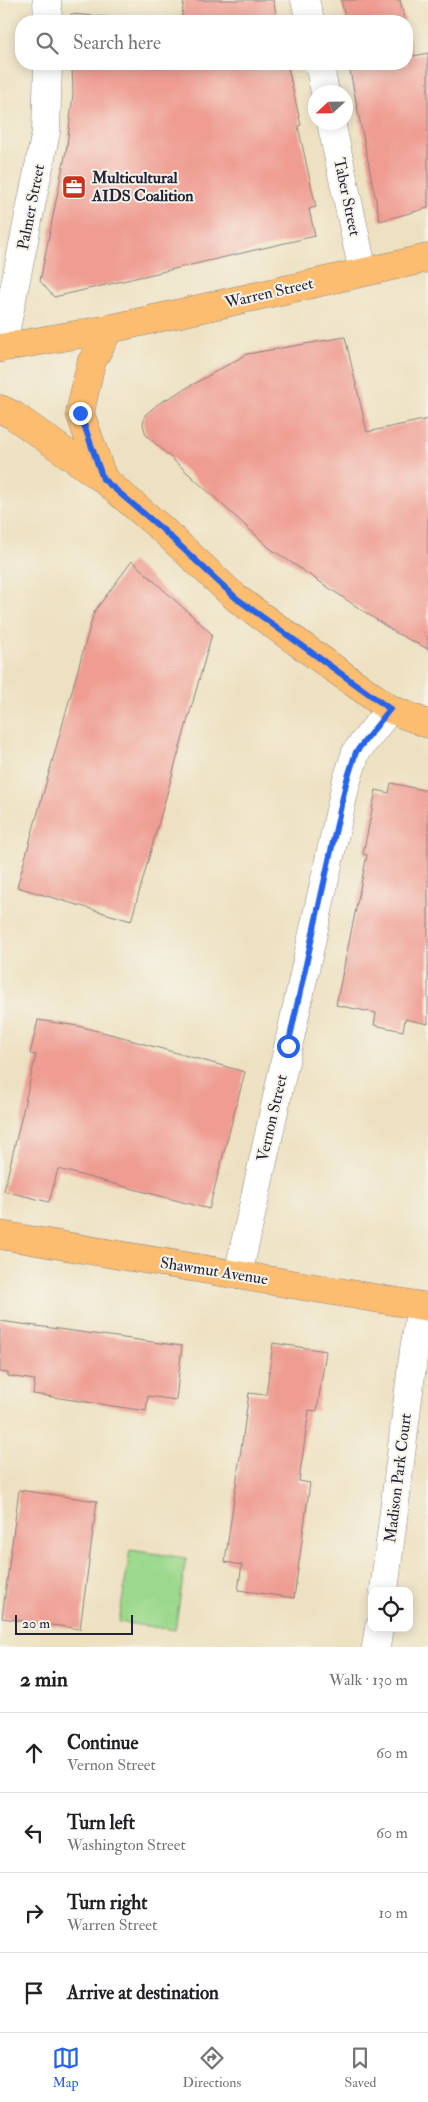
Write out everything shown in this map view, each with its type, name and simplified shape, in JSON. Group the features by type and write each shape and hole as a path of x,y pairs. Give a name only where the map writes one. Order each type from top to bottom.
{"main road":[{"name":"Warren Street","path":"1,348 109,329 428,258"},
{"path":"103,479 80,413 91,363 109,329"},
{"path":"0,409 13,415 103,479 162,529 236,598 390,709 428,724"},
{"name":"Shawmut Avenue","path":"0,1236 425,1306"}],"street":[{"path":"47,0 48,15"},
{"path":"305,0 309,15"},
{"name":"Palmer Street","path":"1,348 46,132 48,70"},
{"path":"320,70 324,85"},
{"name":"Taber Street","path":"333,130 363,272"},
{"name":"Vernon Street","path":"238,1275 346,783 356,752 390,709"},
{"name":"Madison Park Court","path":"384,1587 414,1350 425,1306"},
{"path":"376,1647 378,1632"}],"green space":[{"path":"130,1550 186,1558 175,1630 119,1622"}],"building":[{"path":"184,0 273,0 277,15 182,15"},
{"path":"341,0 400,0 404,15 345,15"},
{"path":"413,52 414,56 428,53 428,208 380,221 350,71 413,70"},
{"path":"72,70 288,70 301,125 298,126 316,207 309,209 315,236 54,297 40,281 67,146 73,94"},
{"path":"345,337 367,432 428,419 428,649 396,633 271,549 146,435 143,424 145,415 158,404 247,354"},
{"path":"132,561 212,634 131,921 17,887 94,612"},
{"path":"391,783 428,791 428,1024 405,1019 403,1031 374,1025 376,1013 336,1005 367,855 363,854 376,790 389,793"},
{"path":"38,1020 78,1026 130,1039 245,1072 209,1209 58,1169 49,1202 4,1191 36,1055 30,1054"},
{"path":"0,1321 182,1346 176,1400 148,1396 146,1411 33,1394 35,1380 8,1376 8,1373 0,1372"},
{"path":"273,1343 326,1351 317,1411 309,1410 299,1481 310,1483 294,1598 238,1590 242,1565 225,1562 249,1393 266,1395"},
{"path":"19,1490 97,1501 80,1629 2,1618"}],"place":[{"name":"Multicultural AIDS Coalition","path":"74,187"}],"route":[{"path":"80,413 103,479 162,529 236,598 390,709 356,752 346,783 288,1046"}]}
